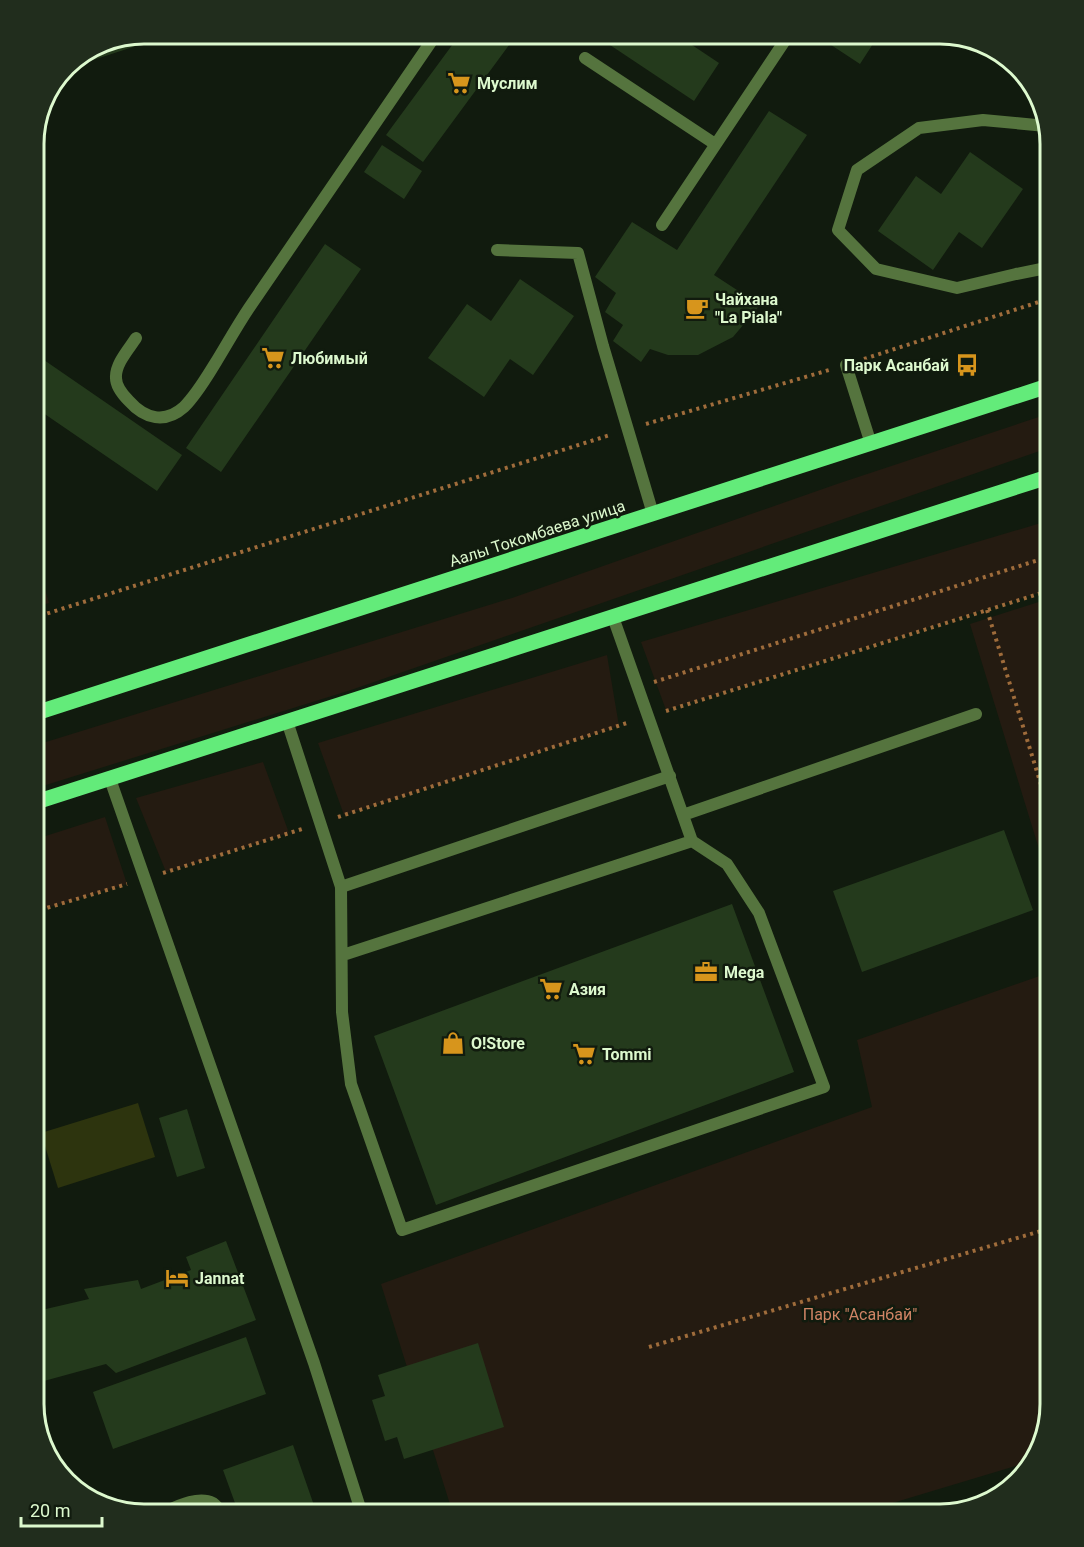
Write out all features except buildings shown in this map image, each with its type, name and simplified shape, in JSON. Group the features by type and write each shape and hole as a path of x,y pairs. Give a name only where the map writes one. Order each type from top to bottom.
{"main road":[{"name":"Аалы Токомбаева улица","path":"44,710 1040,389"},
{"path":"44,799 1040,480"}],"street":[{"path":"136,338 117,369 115,375 118,388 139,411 150,417 160,418 171,415 183,407 198,391 241,321 430,44"},
{"path":"662,225 783,44"},
{"path":"585,58 715,144"},
{"path":"1039,125 983,120 920,128 857,170 838,230 876,269 957,288 1040,269"},
{"path":"496,250 578,253 653,514"},
{"path":"846,365 870,444"},
{"path":"287,722 341,887 342,1012 351,1084 402,1230 824,1087 759,914 727,864 692,841 613,617"},
{"path":"682,815 976,714"},
{"path":"341,887 670,776"},
{"path":"110,778 314,1363 359,1503"},
{"path":"342,955 692,841"},
{"path":"191,1503 205,1501 211,1503"}],"path":[{"path":"44,615 629,429 846,365 1040,302"},
{"path":"638,687 1040,559"},
{"path":"44,909 145,879 648,716 1040,593"},
{"path":"987,610 1040,781"},
{"path":"649,1347 1040,1231"}],"green space":[{"path":"1040,417 1040,451 351,690 44,786 44,743 512,598 837,484"},
{"path":"1040,523 1040,592 666,710 641,642"},
{"path":"44,586 49,603 44,605"},
{"path":"1040,602 1040,852 970,624"},
{"path":"607,655 619,726 344,815 318,743"},
{"path":"263,762 289,833 166,872 136,798"},
{"path":"105,817 127,884 44,909 44,836"},
{"name":"Парк \"Асанбай\"","path":"1040,976 1040,1417 1033,1442 1020,1464 889,1504 450,1503 381,1284 872,1107 857,1040"}],"shaded area":[{"path":"138,1103 155,1157 58,1188 44,1143 44,1132"}],"place":[{"name":"Муслим","path":"459,83"},
{"name":"Чайхана \"La Piala\"","path":"697,308"},
{"name":"Любимый","path":"273,358"},
{"name":"Парк Асанбай","path":"967,365"},
{"name":"Mega","path":"706,972"},
{"name":"Азия","path":"551,989"},
{"name":"O!Store","path":"453,1043"},
{"name":"Tommi","path":"584,1054"},
{"name":"Jannat","path":"177,1278"}]}
